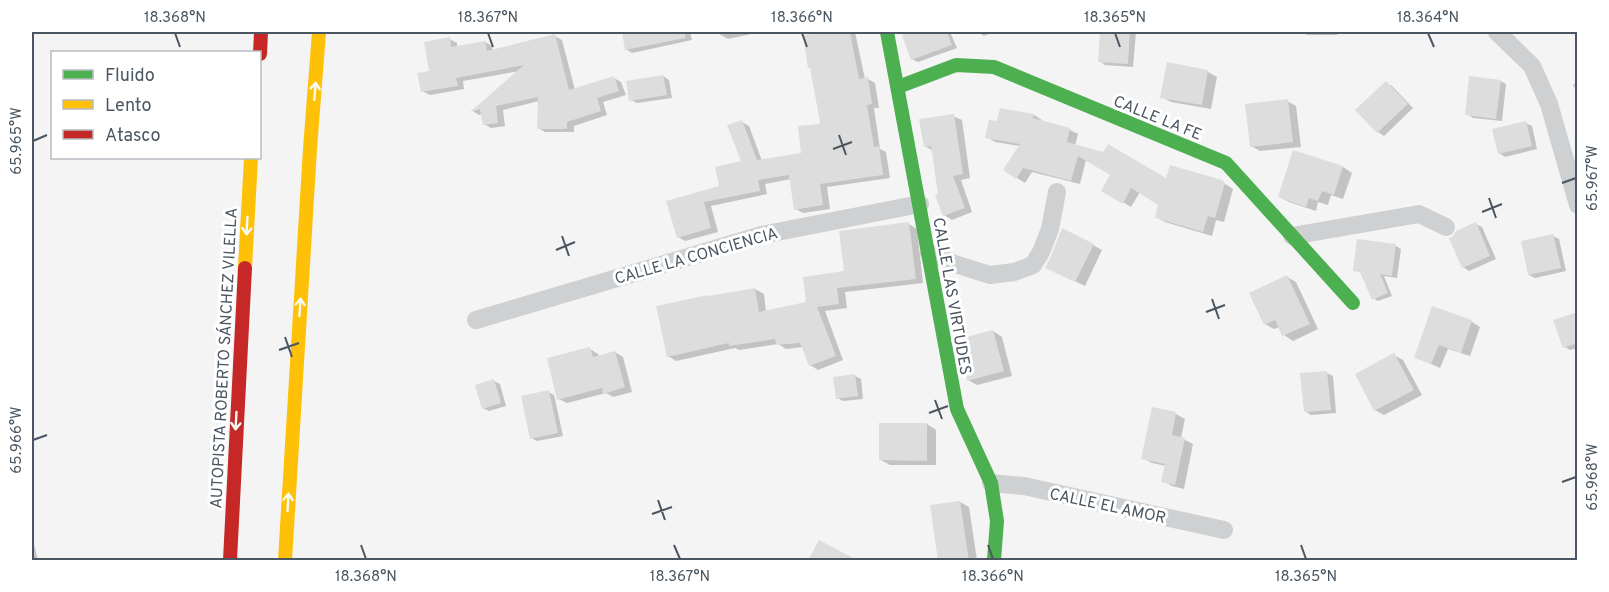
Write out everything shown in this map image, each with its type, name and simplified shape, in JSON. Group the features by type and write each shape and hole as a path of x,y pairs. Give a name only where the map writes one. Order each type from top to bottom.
{"main road":[{"path":"260,51 261,32"},
{"path":"285,561 310,149 320,32"},
{"name":"CALLE LAS VIRTUDES","path":"887,32 957,410 991,483 997,521 994,561"},
{"name":"CALLE LA FE","path":"898,87 956,65 994,67 1226,163 1353,303"},
{"name":"AUTOPISTA ROBERTO SÁNCHEZ VILELLA","path":"230,561 250,163"}],"street":[{"path":"1497,32 1532,66 1549,104 1578,206"},
{"path":"929,253 990,275 1014,272 1033,265 1050,229 1056,192"},
{"name":"CALLE LA CONCIENCIA","path":"476,320 762,235 920,204"},
{"path":"1292,236 1419,214 1446,227"},
{"name":"CALLE EL AMOR","path":"991,483 1024,486 1224,530"}],"building":[{"path":"622,32 685,32 685,38 625,50"},
{"path":"850,32 859,79 868,77 872,104 867,105 874,147 879,146 883,175 820,184 823,205 794,210 789,175 758,180 760,191 704,202 711,228 677,238 666,201 719,186 715,167 741,161 727,125 742,120 757,160 801,153 798,126 820,122 803,35"},
{"path":"912,32 947,32 952,45 911,60 902,35"},
{"path":"1100,32 1130,32 1128,64 1098,62"},
{"path":"555,34 569,90 614,76 619,91 597,98 601,111 567,122 567,129 537,129 538,97 496,106 498,123 483,125 480,109 470,112 524,65 456,78 458,86 421,92 417,73 429,71 424,42 450,37 451,47 485,41 487,51"},
{"path":"1167,62 1208,70 1202,105 1160,98"},
{"path":"663,75 667,95 629,101 626,81"},
{"path":"1469,76 1501,80 1496,119 1465,115"},
{"path":"1386,81 1408,104 1377,133 1355,110"},
{"path":"1288,99 1293,142 1250,147 1245,104"},
{"path":"1000,108 1034,114 1033,118 1070,128 1067,142 1103,152 1108,144 1166,178 1170,165 1222,180 1225,183 1215,218 1208,216 1203,232 1155,218 1158,205 1131,188 1123,204 1101,191 1110,175 1078,156 1071,181 1023,168 1016,179 1003,170 1020,144 985,138 989,120 997,121"},
{"path":"954,114 963,174 953,176 965,208 943,216 935,195 938,194 931,146 924,147 919,119"},
{"path":"1526,121 1532,146 1498,154 1492,129"},
{"path":"1293,150 1343,166 1334,195 1322,191 1318,201 1309,198 1306,207 1278,197"},
{"path":"909,222 916,279 837,288 839,304 817,307 836,356 809,366 800,343 776,345 775,339 729,346 729,343 667,357 656,306 755,288 759,312 806,302 803,277 844,271 839,231"},
{"path":"1476,222 1490,256 1462,268 1449,238 1456,231"},
{"path":"1062,228 1094,244 1075,282 1045,268"},
{"path":"1553,234 1561,268 1528,275 1521,241"},
{"path":"1357,239 1396,244 1392,276 1380,274 1388,293 1372,300 1360,272 1353,271"},
{"path":"1287,275 1310,324 1282,336 1275,320 1264,325 1249,293"},
{"path":"1432,306 1472,320 1461,353 1439,345 1431,364 1414,358"},
{"path":"1578,312 1578,343 1563,348 1553,320"},
{"path":"993,330 1004,371 967,381 959,339"},
{"path":"590,347 593,357 615,351 625,387 603,394 602,388 557,400 547,358"},
{"path":"1394,353 1414,390 1374,411 1355,374"},
{"path":"1327,371 1331,410 1304,412 1300,373"},
{"path":"855,374 858,396 836,399 833,377"},
{"path":"494,379 501,403 482,409 475,385"},
{"path":"549,390 558,433 530,439 521,396"},
{"path":"1152,407 1176,412 1172,435 1185,438 1175,485 1161,482 1165,464 1141,459"},
{"path":"879,423 927,423 927,461 879,460"},
{"path":"960,501 969,561 938,561 930,505"},
{"path":"819,540 859,561 808,561"}],"traffic: fast":[{"path":"887,32 957,409 991,483 997,521 994,560"},
{"path":"898,87 956,65 994,67 1226,163 1353,303"}],"traffic: slow":[{"path":"285,560 319,32"},
{"path":"245,268 251,159"}],"traffic: jam":[{"path":"260,51 261,32"},
{"path":"230,560 245,268"}]}
